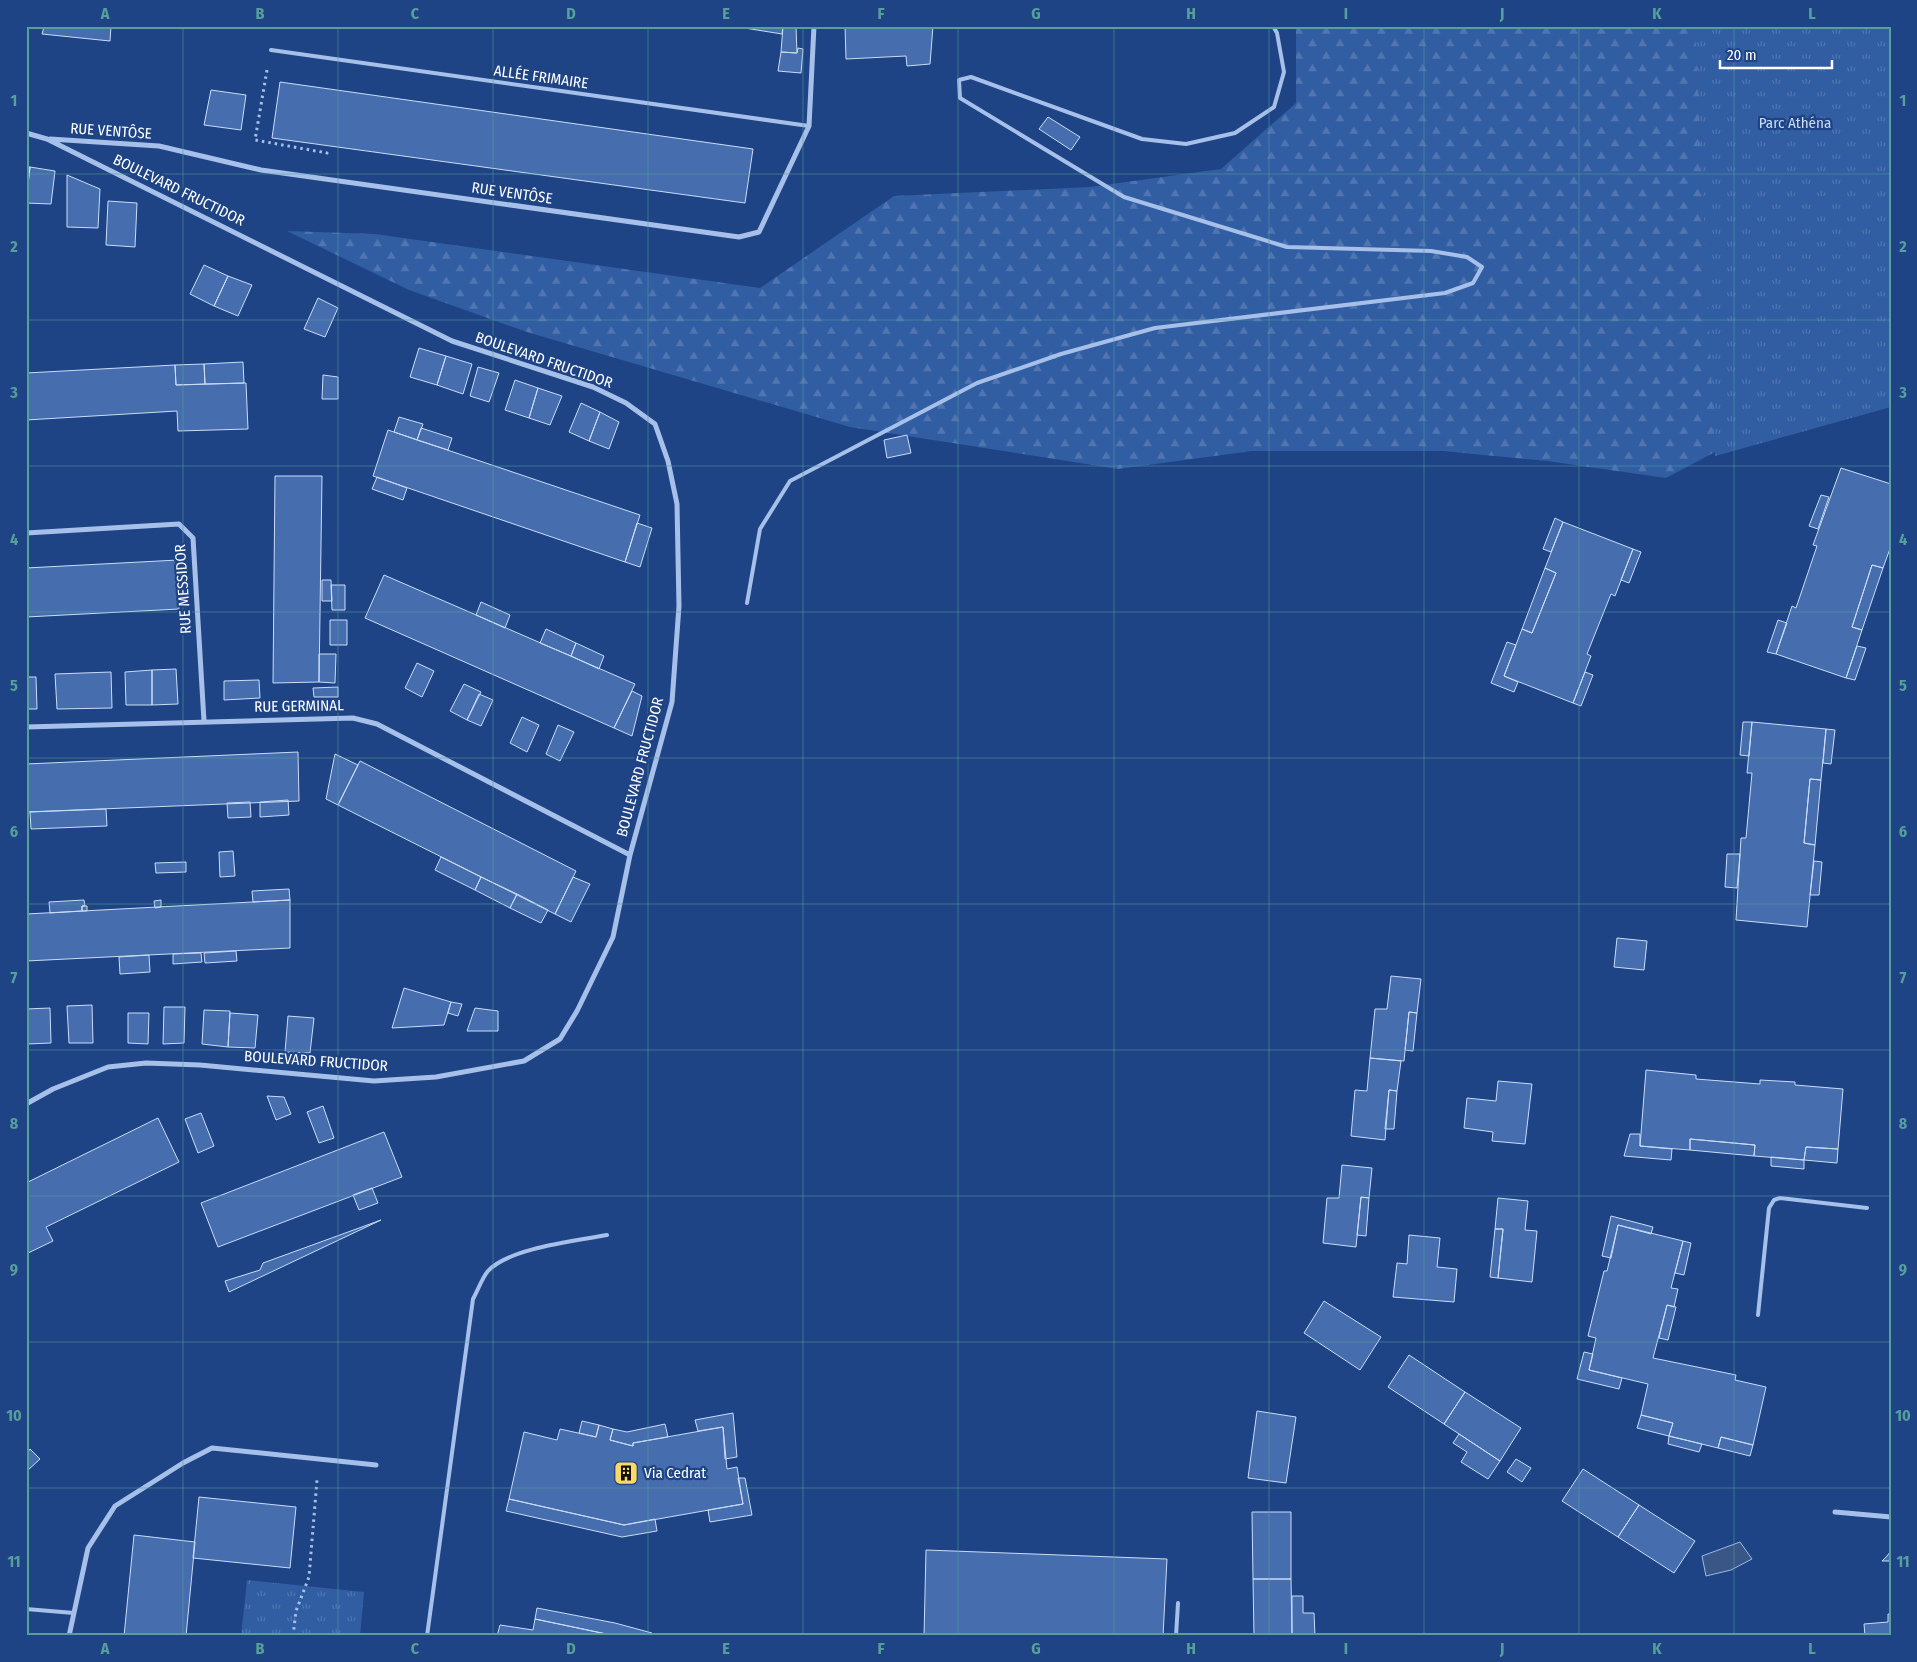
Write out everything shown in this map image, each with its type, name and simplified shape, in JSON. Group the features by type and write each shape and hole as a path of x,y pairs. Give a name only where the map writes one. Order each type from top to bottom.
{"street":[{"name":"RUE VENTÔSE","path":"47,139 159,146 261,170 739,237 760,232 808,126 814,26"},
{"name":"BOULEVARD FRUCTIDOR","path":"26,133 47,139 452,341 593,387 626,403 655,424 668,461 677,504 679,606 672,702 630,856 613,937 577,1011 560,1039 524,1062 436,1077 374,1081 200,1065 146,1063 108,1067 53,1089 26,1104"},
{"name":"RUE MESSIDOR","path":"26,533 179,524 193,538 204,721"},
{"name":"RUE GERMINAL","path":"26,726 353,718 377,724 630,856"},
{"path":"69,1636 88,1548 115,1506 175,1468 212,1448 376,1465"},
{"path":"1835,1512 1891,1517"}],"lane":[{"path":"747,603 760,529 790,481 977,383 1061,354 1155,328 1445,293 1472,283 1482,267 1467,257 1431,251 1287,247 1124,196 960,98 959,80 971,77 1142,139 1186,144 1235,133 1274,107 1284,72 1277,33 1273,26"},
{"name":"ALLÉE FRIMAIRE","path":"271,50 808,126"},
{"path":"1758,1315 1769,1208 1774,1200 1780,1198 1867,1208"},
{"path":"427,1636 473,1298 488,1271 505,1258 554,1244 607,1235"},
{"path":"1176,1636 1178,1602"},
{"path":"26,1609 74,1613"}],"path":[{"path":"266,79 255,140 309,150"},
{"path":"294,1636 296,1611 308,1576 319,1459"}],"green space":[{"path":"1296,26 1891,26 1798,408 1666,478 1547,461 1443,451 1252,451 1118,469 850,427 527,332 409,290 287,231 375,234 760,288 894,196 1090,187 1221,169 1296,103"},
{"name":"Parc Athéna","path":"1695,26 1891,26 1891,407 1715,456"},
{"path":"247,1580 364,1592 360,1636 241,1636"}],"shaded area":[{"path":"1740,1542 1752,1559 1731,1570 1706,1576 1702,1556"}],"building":[{"path":"38,26 111,26 110,41 42,34 44,27"},
{"path":"732,26 783,26 782,34"},
{"path":"783,26 796,27 797,53 781,52"},
{"path":"845,26 933,26 930,64 907,66 906,56 846,59"},
{"path":"798,48 803,49 801,73 778,71 781,52 797,53"},
{"path":"280,82 753,149 745,203 272,138"},
{"path":"211,90 246,95 241,130 204,125"},
{"path":"1048,117 1080,137 1071,150 1039,129"},
{"path":"26,166 30,167 26,199"},
{"path":"30,167 55,171 51,204 26,203"},
{"path":"67,175 100,189 98,228 67,227"},
{"path":"108,201 137,203 135,247 106,245"},
{"path":"204,265 228,276 214,306 190,294"},
{"path":"228,276 252,285 238,316 214,306"},
{"path":"318,298 338,308 325,337 304,329"},
{"path":"419,348 446,356 437,385 410,377"},
{"path":"446,356 472,364 463,394 437,385"},
{"path":"243,362 244,383 205,384 204,364"},
{"path":"204,364 205,384 176,385 175,365"},
{"path":"175,365 176,385 246,383 248,429 178,431 177,411 26,420 26,373"},
{"path":"478,367 499,373 489,402 470,396"},
{"path":"323,375 338,377 338,399 322,399"},
{"path":"515,380 538,388 529,418 505,410"},
{"path":"538,388 562,396 550,425 529,418"},
{"path":"581,403 600,412 589,441 569,432"},
{"path":"600,412 619,422 609,449 589,441"},
{"path":"399,417 423,424 417,440 394,432"},
{"path":"421,428 452,438 448,450 417,440"},
{"path":"388,430 640,515 625,562 373,476"},
{"path":"907,435 911,453 887,458 884,440"},
{"path":"1841,468 1891,484 1891,546 1883,568 1872,565 1852,627 1862,630 1846,678 1776,654 1792,606 1796,608 1817,546 1813,545"},
{"path":"275,476 322,476 319,682 273,683"},
{"path":"377,477 407,488 403,500 372,489"},
{"path":"1821,495 1829,497 1818,529 1809,526"},
{"path":"1555,518 1563,522 1551,552 1543,549"},
{"path":"1563,522 1633,549 1615,596 1611,594 1587,654 1591,656 1573,703 1504,676 1522,629 1532,633 1556,573 1545,568"},
{"path":"637,523 652,528 640,567 625,562"},
{"path":"1633,549 1641,552 1629,583 1621,580"},
{"path":"178,560 179,609 26,617 26,568"},
{"path":"1872,565 1883,568 1862,630 1852,627"},
{"path":"1545,568 1556,573 1532,633 1522,629"},
{"path":"384,575 635,684 614,728 365,618"},
{"path":"322,580 331,580 332,601 322,601"},
{"path":"331,585 345,585 345,610 332,610"},
{"path":"481,602 510,615 505,628 476,615"},
{"path":"330,620 347,620 347,645 330,645"},
{"path":"1778,620 1787,623 1776,654 1767,652"},
{"path":"546,629 576,643 571,656 540,643"},
{"path":"1507,642 1516,645 1504,676 1518,682 1514,692 1491,683"},
{"path":"576,643 604,656 599,669 571,656"},
{"path":"1857,646 1866,648 1855,680 1846,678"},
{"path":"319,654 336,654 335,683 319,682"},
{"path":"417,663 434,671 422,697 405,688"},
{"path":"176,669 178,704 152,705 152,670"},
{"path":"152,670 152,705 126,705 125,672"},
{"path":"111,672 112,708 57,709 55,674"},
{"path":"1585,672 1593,675 1581,706 1573,703"},
{"path":"26,677 36,677 37,709 26,709"},
{"path":"259,680 260,698 224,700 224,681"},
{"path":"464,684 481,692 467,720 450,711"},
{"path":"338,687 338,697 314,697 313,688"},
{"path":"632,691 642,696 632,736 614,728"},
{"path":"479,694 493,700 481,726 467,720"},
{"path":"522,717 539,725 527,752 510,743"},
{"path":"1743,722 1752,722 1749,756 1740,755"},
{"path":"1752,722 1826,729 1821,780 1810,779 1804,843 1815,845 1807,927 1736,920 1741,838 1746,838 1752,773 1747,773"},
{"path":"558,725 574,732 560,761 546,754"},
{"path":"1826,729 1835,730 1831,764 1823,763"},
{"path":"298,752 299,801 26,812 26,764"},
{"path":"335,754 358,765 338,805 326,799"},
{"path":"360,761 576,871 555,914 338,805"},
{"path":"1810,779 1821,780 1815,845 1804,843"},
{"path":"288,800 289,815 260,817 260,802"},
{"path":"250,802 251,817 228,818 227,803"},
{"path":"106,809 107,826 31,829 30,812"},
{"path":"233,851 235,876 220,877 219,852"},
{"path":"1727,854 1740,854 1737,888 1725,887"},
{"path":"441,857 481,877 475,890 435,870"},
{"path":"1814,861 1822,862 1819,895 1810,895"},
{"path":"186,862 186,872 156,873 155,863"},
{"path":"481,877 517,894 510,908 475,890"},
{"path":"573,877 590,884 571,922 555,914"},
{"path":"289,889 290,900 253,902 252,891"},
{"path":"517,894 548,910 541,923 510,908"},
{"path":"84,900 85,906 82,906 82,911 50,913 49,902"},
{"path":"161,900 161,907 155,908 154,901"},
{"path":"290,900 290,948 26,961 26,914"},
{"path":"82,906 87,906 87,911 82,911"},
{"path":"1617,938 1647,941 1644,970 1614,967"},
{"path":"236,951 237,961 205,963 204,953"},
{"path":"201,953 202,962 173,964 173,954"},
{"path":"149,955 150,972 120,974 119,957"},
{"path":"1391,976 1421,979 1417,1013 1409,1012 1404,1061 1370,1058 1375,1009 1387,1009"},
{"path":"404,988 451,1002 444,1025 392,1028"},
{"path":"451,1002 462,1004 458,1016 448,1013"},
{"path":"92,1005 93,1043 69,1043 67,1006"},
{"path":"164,1007 185,1007 184,1043 163,1044"},
{"path":"50,1008 51,1043 27,1044 26,1009"},
{"path":"475,1008 498,1011 498,1031 467,1031"},
{"path":"204,1010 230,1011 228,1047 202,1044"},
{"path":"1409,1012 1417,1013 1413,1051 1405,1050"},
{"path":"128,1013 149,1013 148,1044 128,1043"},
{"path":"230,1013 258,1015 255,1048 228,1047"},
{"path":"288,1016 314,1018 310,1053 285,1052"},
{"path":"1370,1058 1401,1061 1397,1091 1389,1090 1385,1140 1351,1136 1355,1090 1367,1091"},
{"path":"1646,1070 1696,1075 1696,1079 1760,1084 1760,1080 1795,1082 1795,1085 1843,1089 1838,1149 1806,1147 1804,1160 1754,1156 1755,1145 1690,1139 1690,1150 1640,1146"},
{"path":"1498,1081 1532,1084 1525,1144 1492,1141 1493,1132 1464,1128 1467,1098 1496,1101"},
{"path":"1389,1090 1397,1091 1394,1129 1385,1129"},
{"path":"267,1096 284,1097 291,1114 276,1120"},
{"path":"323,1106 334,1138 319,1143 307,1112"},
{"path":"201,1113 214,1146 198,1153 185,1119"},
{"path":"158,1118 179,1162 46,1227 53,1241 26,1254 26,1183"},
{"path":"384,1132 402,1177 218,1247 201,1203"},
{"path":"1630,1134 1640,1134 1640,1146 1672,1149 1671,1160 1624,1156"},
{"path":"1690,1139 1755,1145 1754,1156 1690,1150"},
{"path":"1806,1147 1838,1149 1837,1163 1804,1160"},
{"path":"1771,1157 1804,1160 1804,1169 1771,1166"},
{"path":"1342,1165 1372,1168 1369,1198 1361,1197 1356,1247 1323,1243 1327,1198 1339,1198"},
{"path":"372,1188 378,1203 359,1210 353,1195"},
{"path":"1361,1197 1369,1198 1366,1236 1357,1235"},
{"path":"1498,1198 1528,1201 1525,1230 1537,1231 1532,1282 1498,1278 1503,1229 1495,1229"},
{"path":"1611,1216 1653,1227 1651,1234 1618,1225 1611,1258 1602,1256"},
{"path":"381,1220 229,1292 225,1281 260,1270 263,1263"},
{"path":"1618,1225 1683,1241 1671,1288 1678,1289 1674,1307 1667,1305 1653,1358 1736,1375 1735,1380 1766,1387 1753,1445 1721,1437 1718,1448 1669,1436 1673,1423 1641,1415 1648,1384 1589,1370 1596,1338 1588,1336 1604,1271 1607,1271"},
{"path":"1495,1229 1503,1229 1498,1278 1490,1277"},
{"path":"1409,1235 1440,1238 1437,1267 1457,1269 1454,1302 1393,1297 1397,1263 1407,1264"},
{"path":"1683,1241 1691,1243 1684,1275 1675,1273"},
{"path":"1324,1301 1381,1337 1360,1370 1304,1333"},
{"path":"1667,1305 1676,1307 1668,1340 1659,1338"},
{"path":"1584,1352 1593,1354 1589,1370 1622,1378 1619,1389 1577,1379"},
{"path":"1409,1355 1465,1392 1444,1424 1388,1387"},
{"path":"1465,1392 1521,1428 1500,1461 1444,1424"},
{"path":"1257,1411 1296,1417 1286,1483 1248,1478"},
{"path":"733,1413 737,1457 725,1459 723,1427 698,1431 695,1420"},
{"path":"1641,1415 1673,1423 1669,1436 1637,1428"},
{"path":"582,1421 599,1425 596,1437 579,1433"},
{"path":"665,1424 668,1437 633,1443 633,1446 610,1440 613,1429 627,1432"},
{"name":"Via Cedrat","path":"599,1425 613,1429 610,1440 633,1446 633,1443 723,1427 727,1469 737,1467 743,1504 624,1525 509,1499 524,1432 557,1440 560,1429 596,1437"},
{"path":"1459,1434 1500,1461 1488,1479 1461,1462 1467,1452 1453,1443"},
{"path":"1669,1436 1702,1444 1699,1452 1668,1444"},
{"path":"1721,1437 1753,1445 1750,1456 1718,1448"},
{"path":"30,1449 40,1459 26,1472 26,1454"},
{"path":"1516,1459 1531,1468 1522,1482 1507,1472"},
{"path":"1583,1469 1639,1505 1618,1537 1562,1501"},
{"path":"738,1478 745,1478 752,1515 710,1522 708,1510 743,1504"},
{"path":"199,1497 296,1507 290,1568 193,1558"},
{"path":"509,1499 624,1525 655,1519 657,1531 622,1537 506,1511"},
{"path":"1639,1505 1695,1541 1674,1573 1618,1537"},
{"path":"1252,1512 1291,1512 1291,1579 1253,1579"},
{"path":"134,1535 195,1542 186,1636 124,1636"},
{"path":"926,1550 1167,1559 1163,1636 924,1636"},
{"path":"1891,1551 1891,1561 1882,1561 1887,1556"},
{"path":"1253,1579 1291,1579 1292,1636 1254,1636"},
{"path":"1292,1596 1303,1596 1303,1613 1314,1613 1315,1636 1292,1636"},
{"path":"537,1608 615,1623 652,1633 652,1636 616,1636 535,1619"},
{"path":"1888,1614 1891,1614 1891,1636 1865,1636 1864,1624 1888,1622"},
{"path":"535,1619 616,1636 497,1636 500,1625 533,1630"}],"place":[{"name":"Via Cedrat","path":"626,1473"}]}
